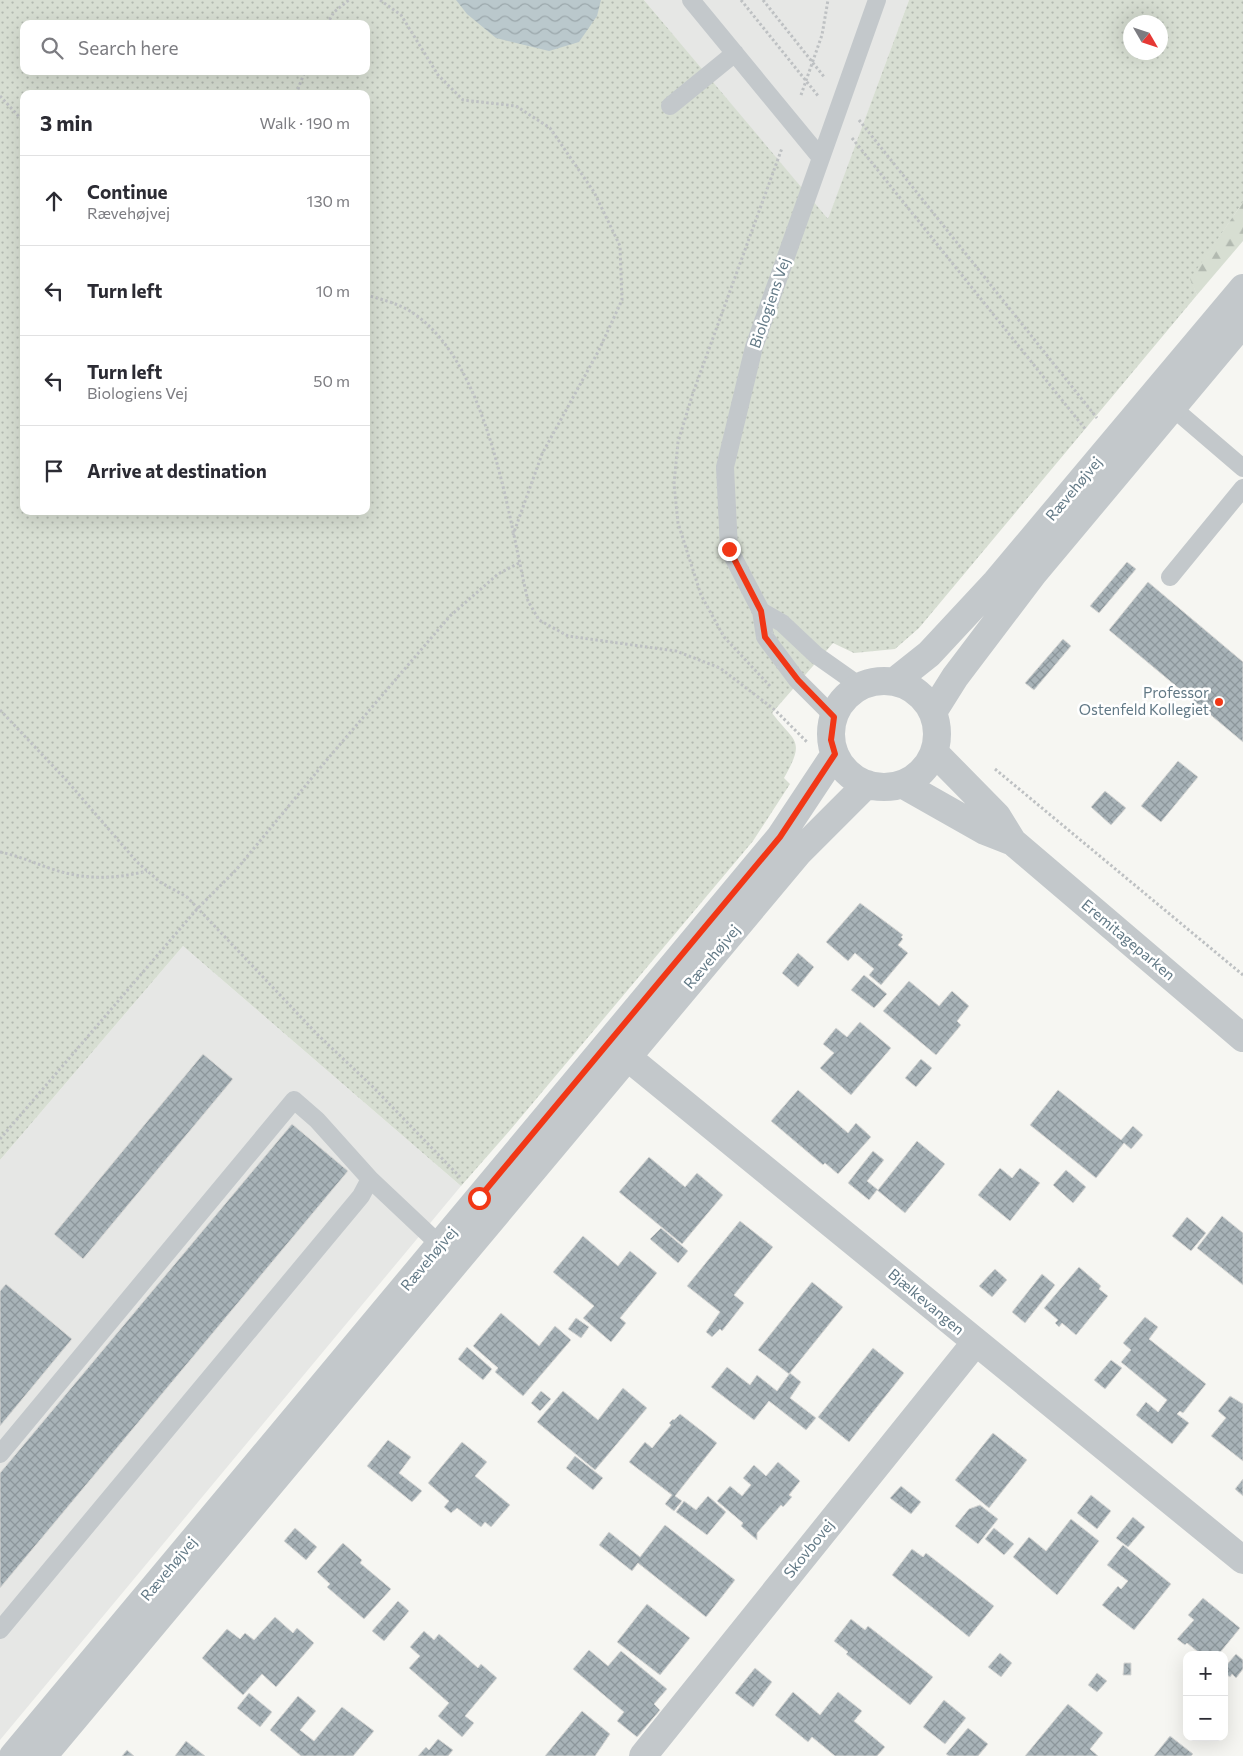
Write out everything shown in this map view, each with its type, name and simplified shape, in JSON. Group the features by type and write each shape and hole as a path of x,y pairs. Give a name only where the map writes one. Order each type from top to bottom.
{"street":[{"name":"Rævehøjvej","path":"933,712 955,677 1164,400 1243,288"},
{"name":"Rævehøjvej","path":"895,682 929,654 996,582 1113,442 1164,400 1243,323"},
{"path":"878,681 895,682 918,692 933,712 937,738 934,752 918,775 902,784 890,787 867,784 832,759 831,740 834,717 844,699 860,686 878,681"},
{"name":"Eremitageparken","path":"934,752 997,816 1013,842 1243,1038"},
{"name":"Rævehøjvej","path":"43,1756 619,1050 780,837 832,759"},
{"name":"Rævehøjvej","path":"13,1756 479,1198 619,1050 799,852 867,784"},
{"name":"Eremitageparken","path":"902,784 985,831 1013,842"},
{"name":"Bjælkevangen","path":"619,1050 1243,1560"},
{"name":"Skovbovej","path":"643,1756 974,1342"}],"lane":[{"path":"691,0 821,158"},
{"name":"Biologiens Vej","path":"834,717 798,680 765,637 761,611 729,549 725,467 754,346 877,0"},
{"path":"670,106 735,53"},
{"path":"1164,400 1243,468"},
{"path":"1170,577 1243,488"},
{"path":"761,611 782,623 816,655 860,686"},
{"path":"0,1454 294,1100 317,1120 370,1179 440,1246"},
{"path":"0,1630 361,1196 370,1179"}],"path":[{"path":"329,20 334,12 349,0"},
{"path":"380,0 401,15 438,74 463,100 516,106 550,128 594,192 620,246 622,300 599,350 542,454 513,536"},
{"path":"741,0 1085,429 1113,442"},
{"path":"763,0 1094,415 1113,442"},
{"path":"298,90 303,75"},
{"path":"0,96 20,118"},
{"path":"370,296 411,311 427,324 449,348 470,384 497,464 528,601 539,620 568,636 676,651 720,668 775,710 832,759"},
{"path":"0,1139 197,909 236,870 325,762 450,616 498,574 519,563"},
{"path":"0,710 68,782 137,862 160,882 187,897 318,1035 372,1086 479,1198"},
{"path":"988,763 1243,975"},
{"path":"0,852 21,856 56,870 89,878 127,876 147,871"}],"shaded area":[{"path":"644,0 909,0 828,220"},
{"path":"183,946 461,1186 0,1740 0,1160"}],"green space":[{"path":"0,0 644,0 828,219 909,0 1243,0 1243,202 1191,279 1197,295 919,628 895,649 854,653 833,643 772,713 792,736 796,748 795,756 784,778 790,784 753,841 461,1186 183,946 0,1160"},
{"path":"1243,202 1243,241 1197,295 1190,279"}],"water":[{"path":"456,0 601,0 597,16 579,42 549,51 496,38 467,14"}],"building":[{"path":"1127,562 1136,569 1099,613 1090,606"},
{"name":"Professor Ostenfeld Kollegiet","path":"1148,582 1243,662 1243,742 1109,630"},
{"path":"1063,639 1071,646 1034,690 1025,683"},
{"path":"1178,761 1198,777 1161,822 1141,806"},
{"path":"1105,791 1126,808 1111,825 1091,807"},
{"path":"860,903 903,935 901,937 903,939 898,945 908,953 881,985 869,975 874,969 855,953 848,961 826,942"},
{"path":"798,953 814,967 798,987 782,973"},
{"path":"864,975 887,994 874,1008 851,990"},
{"path":"909,981 939,1006 952,991 969,1006 957,1021 961,1025 936,1055 883,1011"},
{"path":"860,1022 891,1048 851,1095 820,1068 834,1053 823,1044 836,1028 847,1037"},
{"path":"203,1054 233,1079 83,1259 54,1234"},
{"path":"921,1059 932,1068 916,1087 905,1078"},
{"path":"798,1090 848,1133 856,1123 871,1137 838,1174 825,1163 823,1165 771,1121"},
{"path":"1058,1090 1121,1140 1133,1126 1143,1135 1131,1149 1124,1143 1096,1178 1030,1125"},
{"path":"292,1124 348,1171 0,1588 0,1473"},
{"path":"917,1141 945,1164 905,1213 877,1190 869,1200 848,1183 873,1151 884,1160 867,1181 878,1190"},
{"path":"649,1157 685,1187 697,1173 723,1195 682,1244 619,1192"},
{"path":"1000,1168 1012,1178 1020,1168 1040,1183 1010,1221 978,1195"},
{"path":"1066,1170 1086,1187 1073,1203 1053,1185"},
{"path":"1222,1216 1243,1233 1243,1285 1197,1248"},
{"path":"1187,1217 1206,1233 1191,1251 1172,1236"},
{"path":"740,1221 773,1247 734,1295 744,1303 722,1331 720,1329 712,1337 706,1332 720,1312 687,1286"},
{"path":"661,1228 688,1251 678,1263 650,1239"},
{"path":"583,1236 618,1266 630,1251 657,1273 620,1318 626,1323 611,1342 583,1318 594,1306 553,1272"},
{"path":"1079,1267 1101,1286 1099,1289 1108,1296 1076,1335 1062,1323 1059,1327 1055,1323 1058,1320 1044,1308"},
{"path":"995,1269 1007,1280 992,1297 979,1286"},
{"path":"1042,1274 1055,1285 1025,1323 1012,1312"},
{"path":"812,1282 843,1307 789,1374 758,1350"},
{"path":"6,1284 72,1339 0,1426 0,1291"},
{"path":"501,1313 539,1346 555,1326 571,1340 523,1396 495,1372 498,1368 473,1346"},
{"path":"1145,1317 1158,1327 1149,1339 1206,1384 1183,1413 1180,1411 1177,1414 1189,1423 1172,1444 1136,1415 1146,1402 1158,1412 1167,1400 1121,1362 1131,1350 1123,1343"},
{"path":"576,1318 589,1327 581,1338 568,1329"},
{"path":"467,1347 492,1369 483,1380 458,1359"},
{"path":"873,1348 904,1373 849,1442 818,1417"},
{"path":"1111,1360 1122,1368 1105,1389 1094,1380"},
{"path":"727,1367 750,1385 757,1375 777,1391 790,1373 801,1382 790,1398 816,1418 806,1430 769,1401 754,1420 711,1387"},
{"path":"623,1388 647,1408 595,1470 537,1422 563,1391 598,1420"},
{"path":"541,1391 551,1399 540,1411 531,1403"},
{"path":"1230,1396 1243,1404 1243,1461 1211,1436 1226,1418 1218,1411"},
{"path":"680,1414 717,1443 675,1496 682,1501 674,1511 665,1504 672,1495 629,1462 645,1442 652,1448 671,1425 669,1423"},
{"path":"993,1433 1027,1460 989,1508 955,1480"},
{"path":"388,1440 411,1457 399,1473 422,1491 412,1502 367,1466"},
{"path":"462,1442 487,1462 475,1476 510,1505 491,1527 485,1522 481,1527 457,1508 451,1513 444,1507 449,1501 428,1483"},
{"path":"575,1456 603,1478 593,1490 566,1468"},
{"path":"778,1462 800,1481 789,1495 792,1497 783,1507 781,1505 757,1533 757,1540 741,1526 743,1523 717,1501 730,1486 742,1496 751,1485 743,1478 754,1465 766,1476"},
{"path":"1243,1479 1243,1496 1235,1489"},
{"path":"901,1486 921,1502 911,1514 890,1498"},
{"path":"1091,1495 1111,1511 1097,1529 1077,1513"},
{"path":"708,1496 726,1512 707,1535 676,1512 684,1501 696,1510"},
{"path":"980,1505 998,1519 978,1544 955,1526 969,1509"},
{"path":"1133,1517 1145,1527 1128,1547 1116,1538"},
{"path":"1071,1519 1099,1541 1057,1595 1013,1557 1029,1537 1046,1551"},
{"path":"665,1525 735,1580 706,1617 638,1563 632,1571 599,1545 609,1532 640,1557"},
{"path":"295,1528 317,1547 306,1560 284,1541"},
{"path":"994,1528 1014,1544 1004,1555 985,1539"},
{"path":"343,1543 362,1560 360,1563 391,1589 364,1619 327,1587 330,1584 317,1572"},
{"path":"1123,1545 1171,1584 1134,1630 1102,1605 1118,1586 1121,1589 1128,1581 1107,1565"},
{"path":"912,1549 923,1557 926,1553 994,1606 969,1637 892,1575"},
{"path":"1203,1598 1240,1628 1221,1651 1197,1651 1187,1643 1185,1645 1177,1639 1194,1620 1188,1615"},
{"path":"398,1601 409,1611 384,1641 372,1631"},
{"path":"647,1604 690,1638 660,1675 617,1642"},
{"path":"275,1617 293,1633 297,1628 314,1643 276,1687 262,1674 243,1695 202,1658 227,1629 240,1639 245,1633 254,1640"},
{"path":"851,1619 865,1630 868,1626 933,1677 910,1705 846,1654 848,1652 834,1641"},
{"path":"424,1631 434,1640 439,1634 478,1668 481,1664 497,1678 465,1716 474,1723 462,1737 438,1716 449,1703 409,1668 420,1656 410,1647"},
{"path":"589,1650 608,1666 621,1651 667,1689 654,1704 660,1710 637,1737 617,1721 624,1712 573,1669"},
{"path":"1000,1653 1012,1663 1001,1677 988,1667"},
{"path":"1236,1654 1243,1660 1243,1669 1236,1678 1232,1674 1230,1677 1228,1676 1228,1663"},
{"path":"1124,1663 1131,1663 1131,1675 1123,1675"},
{"path":"755,1668 772,1682 753,1707 735,1693"},
{"path":"1097,1673 1107,1681 1097,1692 1088,1685"},
{"path":"793,1692 820,1715 838,1692 862,1711 854,1721 885,1747 877,1756 835,1756 812,1737 808,1742 775,1715"},
{"path":"249,1693 272,1712 260,1727 237,1708"},
{"path":"298,1696 316,1711 300,1730 314,1741 342,1707 374,1731 353,1756 301,1756 270,1730"},
{"path":"944,1700 966,1718 945,1744 923,1727"},
{"path":"1068,1704 1103,1733 1090,1749 1098,1756 1025,1756"},
{"path":"582,1711 610,1734 595,1756 545,1756"},
{"path":"968,1728 988,1744 978,1756 949,1756 946,1754"},
{"path":"1170,1736 1193,1754 1191,1756 1154,1756"},
{"path":"438,1739 453,1750 448,1756 418,1756 426,1747 429,1750"},
{"path":"186,1741 205,1756 175,1756"},
{"path":"127,1750 134,1756 122,1756"}],"place":[{"name":"Professor Ostenfeld Kollegiet","path":"1219,702"}],"route":[{"path":"479,1198 780,837 835,754 831,740 834,717 798,680 765,637 761,611 729,549"}]}
